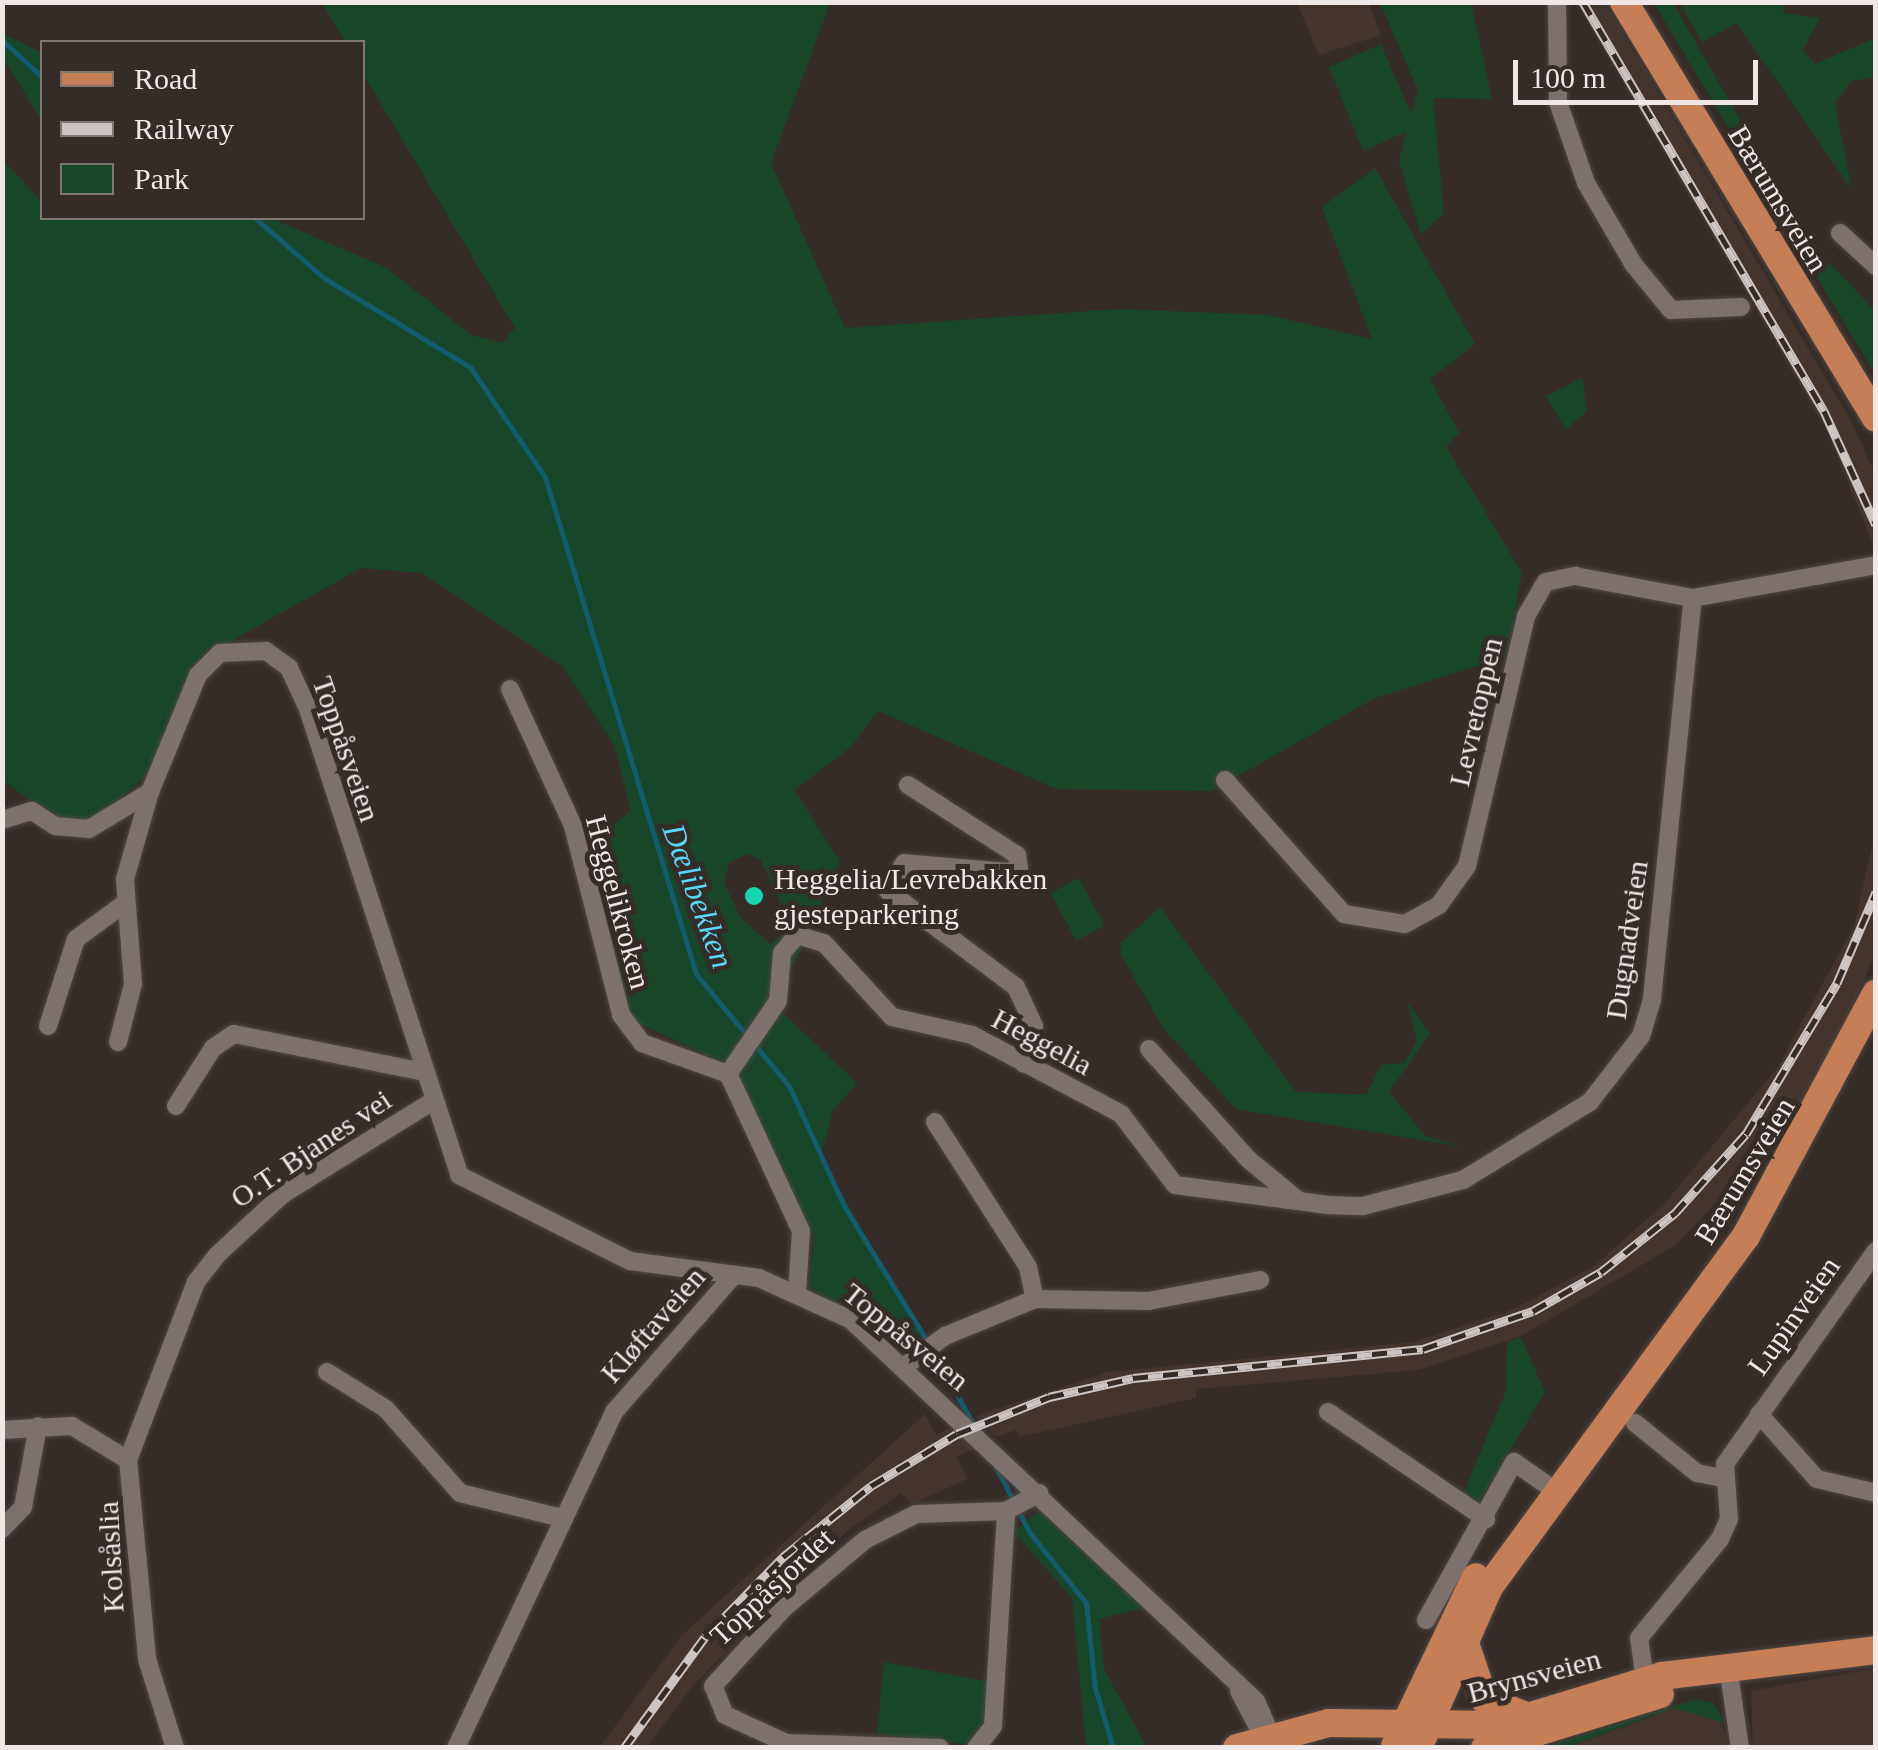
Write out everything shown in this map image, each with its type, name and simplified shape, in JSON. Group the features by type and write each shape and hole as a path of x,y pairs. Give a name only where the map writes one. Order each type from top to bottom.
{"main road":[{"name":"Bærumsveien","path":"1624,2 1846,377 1876,438"},
{"name":"Bærumsveien","path":"1846,377 1876,418"},
{"name":"Bærumsveien","path":"1409,1739 1470,1587 1650,1370 1772,1196 1876,994"},
{"name":"Bærumsveien","path":"1409,1739 1550,1486"},
{"path":"1464,1643 1484,1699 1528,1716"},
{"name":"Brynsveien","path":"1268,1744 1409,1739 1646,1689 1876,1650"},
{"name":"Brynsveien","path":"1485,1748 1646,1689"}],"street":[{"path":"1556,2 1558,102 1586,183 1634,264 1671,310 1741,307"},
{"path":"1840,232 1876,266"},
{"name":"Levretoppen","path":"1225,780 1344,914 1405,924 1438,905 1467,866 1535,593 1575,576 1692,598 1876,565"},
{"name":"Dugnadveien","path":"1298,1201 1363,1206 1496,1165 1590,1102 1641,1036 1692,598"},
{"name":"Toppåsveien","path":"118,1042 133,984 124,903 150,792 208,663 243,648 289,668 428,1104 459,1175 483,1195 630,1262 797,1292 906,1365 1232,1677 1268,1744"},
{"name":"Heggelikroken","path":"510,689 573,826 629,1030 728,1068"},
{"path":"908,785 1017,854 1019,869 1008,872 904,863 888,891 1016,987 1034,1026 1024,1064"},
{"path":"2,820 32,811 72,832 89,829 150,792"},
{"path":"48,1026 76,939 124,903"},
{"name":"Heggelia","path":"728,1068 778,1002 785,940 808,935 892,1016 972,1035 1122,1114 1167,1180 1298,1201"},
{"path":"176,1106 213,1048 234,1034 419,1071"},
{"path":"1149,1049 1197,1111 1298,1201"},
{"path":"728,1068 801,1231 797,1292"},
{"name":"O.T. Bjanes vei","path":"128,1460 196,1282 217,1256 283,1194 428,1104"},
{"path":"935,1122 1028,1267 1036,1299"},
{"name":"Lupinveien","path":"1722,1478 1759,1414 1876,1251"},
{"name":"Kløftaveien","path":"456,1748 614,1412 732,1278"},
{"path":"906,1365 945,1336 1036,1299 1148,1301 1260,1280"},
{"path":"327,1372 386,1408 460,1493 562,1518"},
{"path":"1328,1412 1486,1518"},
{"name":"Lupinveien","path":"1759,1414 1817,1479 1876,1493"},
{"path":"1634,1423 1696,1474 1722,1478 1729,1519 1639,1638 1646,1689"},
{"path":"2,1529 23,1506 38,1426"},
{"name":"Kolsåslia","path":"2,1430 38,1426 89,1430 128,1460 146,1652 175,1748"},
{"path":"1426,1620 1514,1462 1550,1486"},
{"name":"Toppåsjordet","path":"940,1748 786,1743 725,1715 713,1686 784,1608 865,1540 932,1510 1006,1511 1040,1493"},
{"path":"976,1748 993,1726 1006,1511"},
{"path":"1730,1673 1740,1748"}],"shaded area":[{"path":"1297,3 1369,3 1381,35 1319,55"},
{"path":"1576,3 1605,3 1851,421 1875,474 1875,549 1827,431"},
{"path":"1875,833 1875,954 1827,1063 1803,1110 1676,1245 1521,1336 1419,1370 1196,1389 1196,1398 1019,1437 1015,1430 996,1437 975,1416 1108,1372 1414,1342 1512,1310 1594,1266 1664,1204 1777,1068 1854,926"},
{"path":"925,1414 936,1435 953,1426 976,1447 957,1457 967,1479 912,1504 901,1493 848,1530 693,1685 647,1747 599,1748 682,1635"},
{"path":"1875,1668 1875,1747 1753,1747 1751,1691"},
{"path":"1674,1708 1720,1718 1729,1747 1567,1748"}],"green space":[{"path":"322,3 830,3 771,163 845,328 1119,309 1268,315 1372,339 1322,207 1375,168 1475,344 1430,379 1459,433 1446,447 1522,573 1506,657 1375,698 1212,791 1057,789 878,711 851,747 794,790 840,861 798,957 767,998 857,1083 833,1110 821,1155 923,1341 891,1340 809,1287 814,1237 720,1061 628,1018 584,848 631,811 614,745 561,665 422,573 361,568 203,657 151,772 90,824 58,821 3,780 2,159 40,200 40,220 276,220 387,268 471,335 502,343 515,328 365,77 365,40 344,40","holes":["748,854 760,859 791,926 770,944 740,917 724,882 729,863"]},
{"path":"1380,3 1471,3 1492,99 1433,98 1444,213 1421,235 1399,161 1406,132 1363,151 1329,67 1381,44 1411,114 1418,90"},
{"path":"1654,3 1673,3 1802,228 1790,231"},
{"path":"1680,3 1784,3 1783,13 1820,18 1803,50 1815,64 1875,38 1875,77 1851,81 1835,103 1852,190 1737,23 1702,42"},
{"path":"2,33 40,52 40,118 3,58"},
{"path":"1797,244 1832,265 1875,311 1875,374"},
{"path":"1582,378 1587,411 1566,430 1546,396"},
{"path":"1079,878 1104,926 1076,941 1051,893"},
{"path":"1160,907 1296,1092 1366,1095 1381,1065 1404,1063 1417,1041 1407,1002 1430,1033 1389,1092 1425,1136 1465,1147 1236,1109 1164,1029 1121,955 1121,943"},
{"path":"1521,1337 1545,1392 1476,1507 1463,1494 1506,1391 1507,1342"},
{"path":"1041,1510 1143,1608 1099,1619 1104,1669 1147,1747 1086,1747 1072,1598 1014,1532"},
{"path":"884,1662 990,1682 985,1735 966,1744 877,1734"},
{"path":"1696,1699 1714,1703 1725,1723 1674,1708 1567,1747 1542,1748"}],"waterway":[{"name":"Dælibekken","path":"2,40 40,75"},
{"name":"Dælibekken","path":"257,220 324,278 470,367 545,477 696,974 748,1037"},
{"name":"Dælibekken","path":"755,1045 789,1086 844,1206 927,1341"},
{"path":"933,1351 973,1424"},
{"name":"Dælibekken","path":"995,1465 1030,1533 1086,1603 1095,1688 1113,1748"}],"railway":[{"path":"1583,2 1824,411 1876,525"},
{"path":"624,1748 705,1637 783,1557 871,1486 957,1434 1049,1397 1133,1378 1423,1349 1533,1311 1601,1272 1675,1213 1746,1134 1837,983 1876,892"}],"place":[{"name":"Heggelia/Levrebakken gjesteparkering","path":"754,896"}]}
